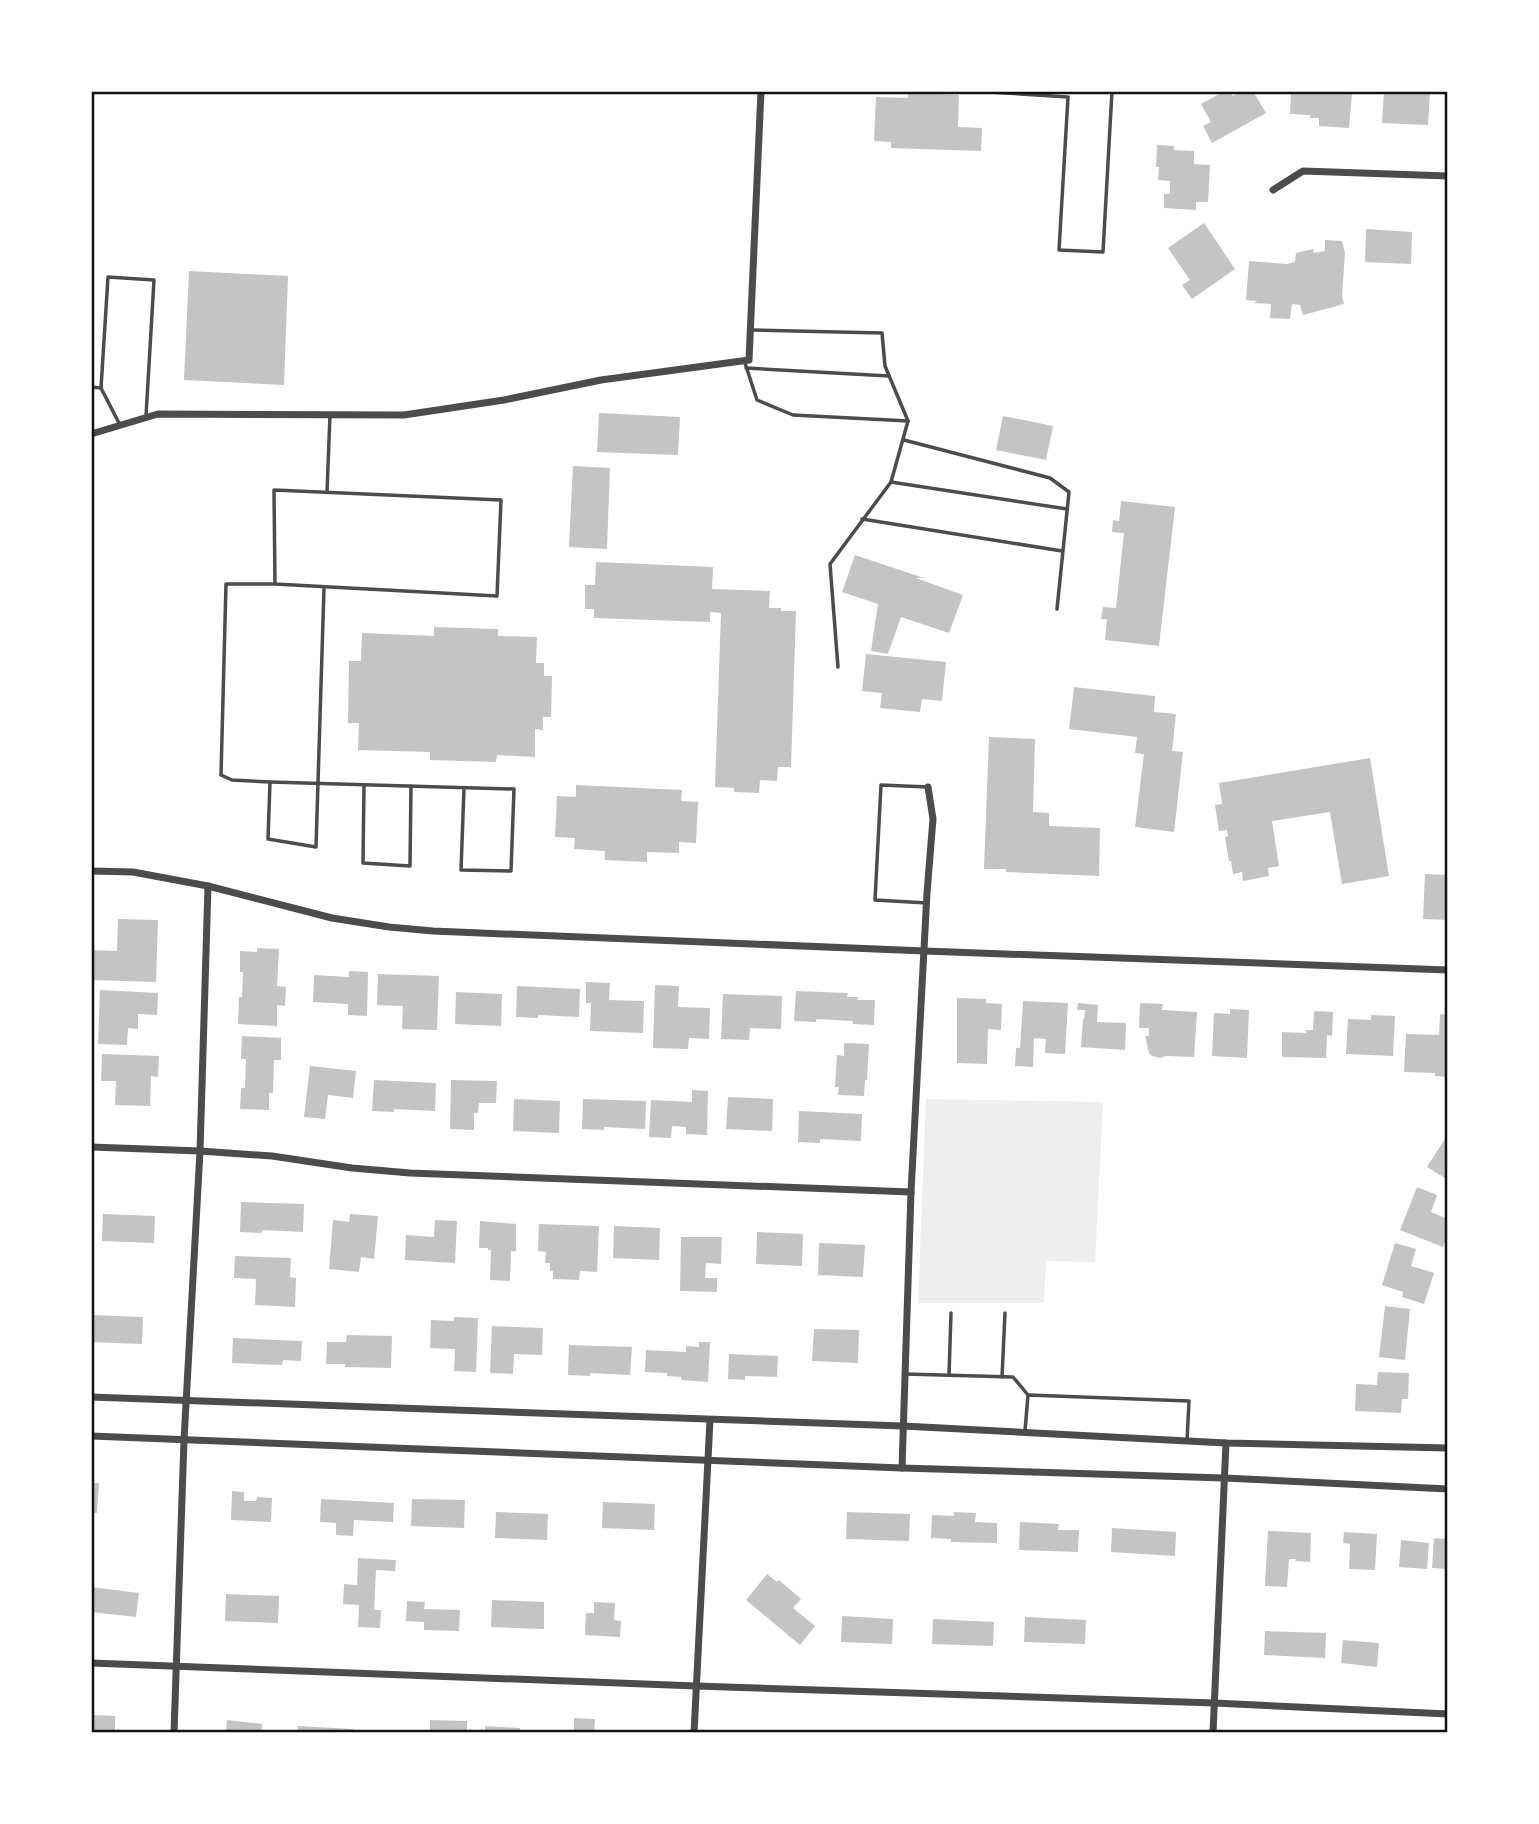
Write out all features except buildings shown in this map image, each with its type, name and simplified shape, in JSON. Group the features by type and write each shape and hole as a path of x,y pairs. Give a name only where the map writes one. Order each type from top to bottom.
{"street":[{"path":"91,434 158,414 404,415 504,400 601,380 746,362 750,330 761,91"},
{"path":"1273,190 1303,171 1448,176"},
{"path":"902,1468 911,1192 933,819 928,787"},
{"path":"91,871 132,872 208,886 332,918 447,932 1448,970"},
{"path":"174,1733 184,1440 200,1151 208,886"},
{"path":"91,1147 272,1156 401,1172 911,1192"},
{"path":"91,1397 903,1426 1226,1443 1448,1448"},
{"path":"694,1733 710,1420"},
{"path":"91,1436 707,1461 1224,1478 1448,1489"},
{"path":"1213,1733 1226,1443"},
{"path":"91,1663 1214,1703 1448,1714"}],"lane":[{"path":"973,91 1068,94 1059,250 1103,253 1112,91"},
{"path":"120,425 101,388 108,277 154,280 146,418"},
{"path":"750,330 882,333 885,366 908,421 891,482 830,564 838,667"},
{"path":"889,376 746,362 757,400 793,415 908,421"},
{"path":"91,387 101,388"},
{"path":"327,492 330,415"},
{"path":"903,440 1050,478 1069,492 1056,609"},
{"path":"891,482 1067,509"},
{"path":"275,584 274,490 501,500 497,596 275,584 226,584 221,775 232,780 270,782 514,789 511,871 461,870 464,788"},
{"path":"862,519 1062,551"},
{"path":"270,782 268,839 316,847 324,588"},
{"path":"364,785 363,863 410,866 411,786"},
{"path":"927,902 875,900 881,785 928,787"},
{"path":"949,1375 951,1313"},
{"path":"1002,1377 1005,1313"},
{"path":"905,1374 1013,1377 1028,1395 1024,1433"},
{"path":"1028,1395 1189,1401 1187,1441"}],"shaded area":[{"path":"926,1099 1103,1102 1095,1262 1046,1261 1044,1303 918,1303"}]}
